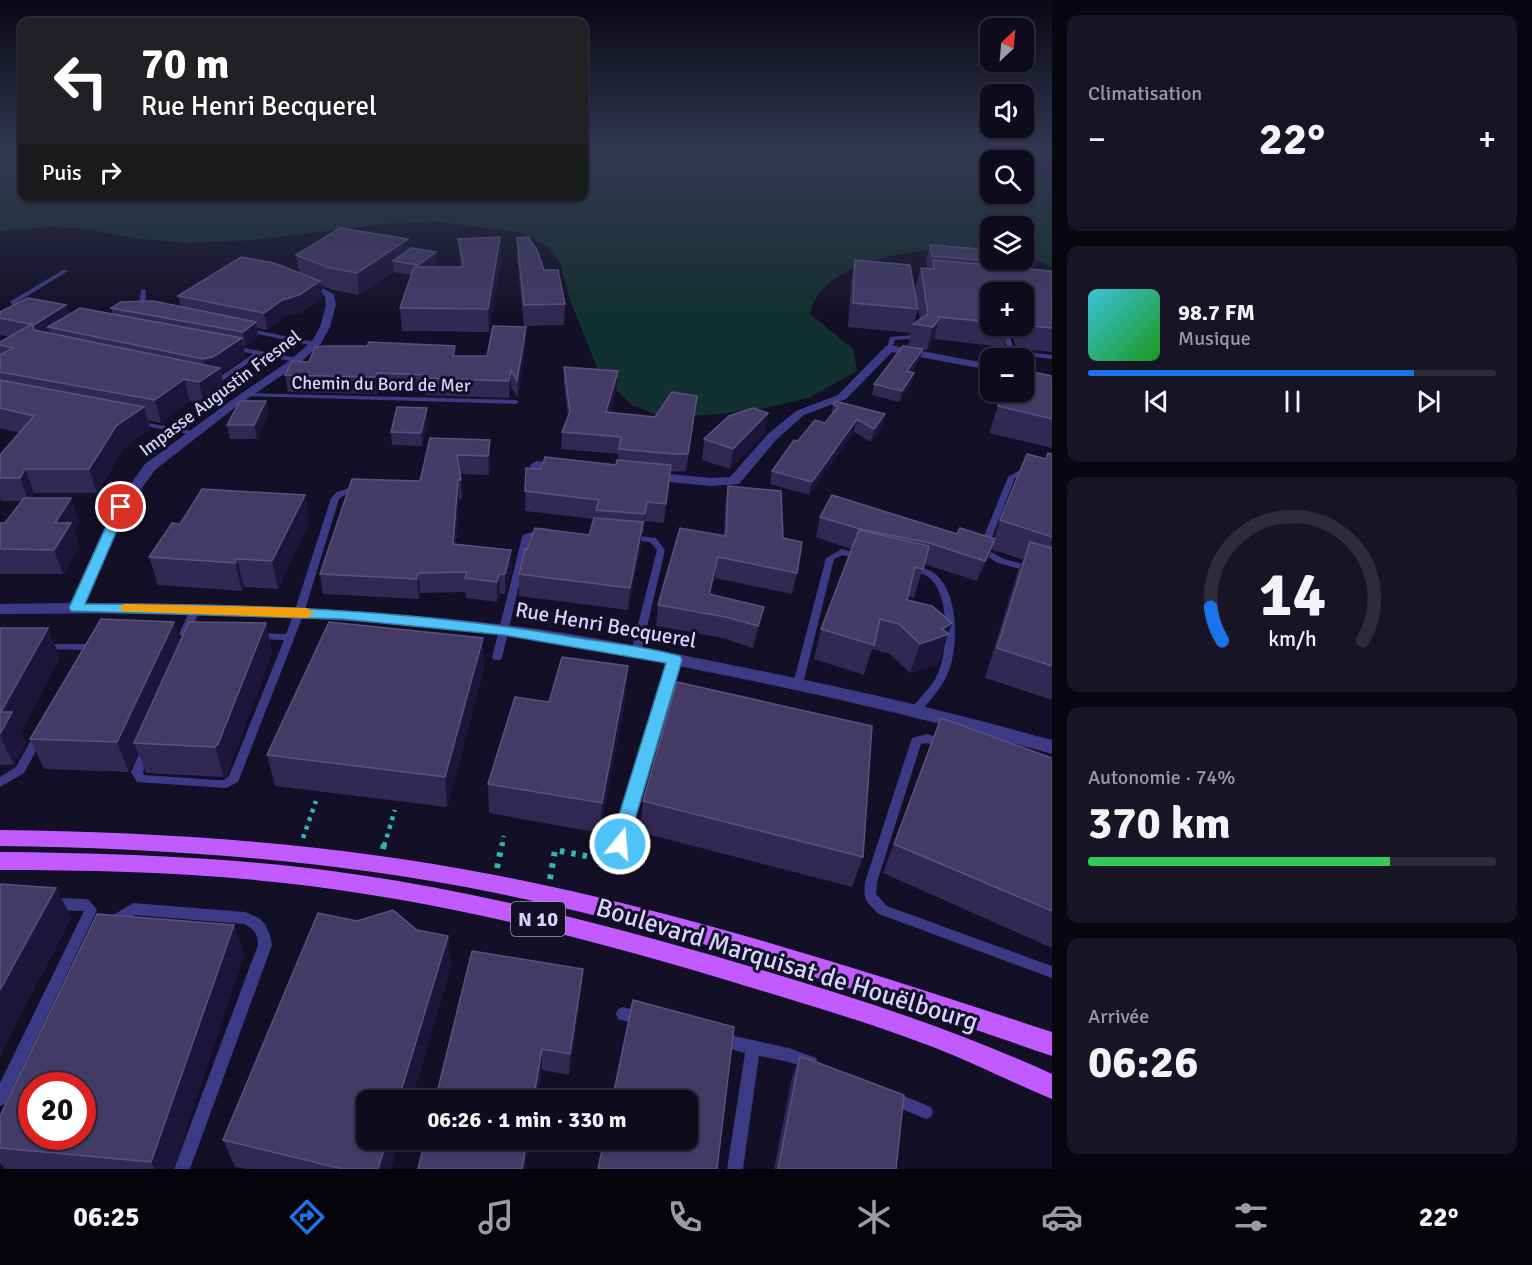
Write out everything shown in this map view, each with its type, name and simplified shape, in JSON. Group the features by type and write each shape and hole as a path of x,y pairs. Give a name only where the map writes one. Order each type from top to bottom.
{"main road":[{"name":"Boulevard Marquisat de Houëlbourg","path":"0,838 188,843 298,853 494,884 689,930 800,961 1052,1044"},
{"name":"Boulevard Marquisat de Houëlbourg","path":"0,861 153,863 291,875 424,895 560,923 678,954 871,1014 971,1050 1052,1087"}],"street":[{"name":"Impasse Augustin Fresnel","path":"76,608 121,507 150,467 193,433 296,360 314,344 325,327 331,304 329,294 296,280"},
{"path":"641,475 711,482 734,481 772,437 800,413 842,397 890,348 980,365"},
{"path":"536,465 571,468"},
{"name":"Rue Henri Becquerel","path":"1,611 76,608 114,612 196,608 299,613 340,619 504,630 636,652 798,684 915,711 1052,747"}],"lane":[{"path":"26,309 18,308 13,302 65,272"},
{"path":"143,290 142,307 156,311"},
{"path":"890,348 892,338 917,337 915,326"},
{"path":"235,328 314,344"},
{"path":"222,346 296,360"},
{"path":"196,380 207,382 220,380 258,353"},
{"path":"1034,356 1052,357"},
{"name":"Chemin du Bord de Mer","path":"246,395 516,402"},
{"path":"126,420 193,433"},
{"path":"1052,479 1021,473 1012,477 982,551 1001,561 1052,575"},
{"path":"151,739 137,772 141,779 226,784 234,779 299,613 335,498 348,490 372,487"},
{"path":"497,658 526,537 541,530 552,531"},
{"path":"619,537 653,540 661,550 636,652"},
{"path":"798,684 830,558 842,552 875,560"},
{"path":"897,566 930,574 943,589 950,618 948,657 942,675 915,711"},
{"path":"196,608 178,634 198,634"},
{"path":"244,636 290,637"},
{"path":"33,646 88,648"},
{"path":"620,844 674,660"},
{"path":"0,783 20,770 43,729"},
{"path":"958,748 927,738 916,741 872,882 870,896 882,910 1052,972"},
{"path":"0,1099 91,910 86,905 79,904 34,903"},
{"path":"104,937 108,926 118,916 133,909 245,918 258,923 265,934 265,945 182,1169"},
{"path":"623,1014 656,1023"},
{"path":"710,1038 753,1050 792,1055 823,1068"},
{"path":"735,1169 753,1050"},
{"path":"874,1090 926,1112"}],"path":[{"path":"298,853 316,801"},
{"path":"379,864 394,810"},
{"path":"494,884 504,836"},
{"path":"547,895 555,850 602,859 612,856 620,844"}],"green space":[{"path":"0,207 1052,207 1052,267 1034,260 1034,216 980,216 980,249 943,249 886,257 859,266 836,278 819,294 810,314 853,349 857,371 809,398 765,408 711,415 661,417 632,405 600,375 570,300 560,263 548,247 519,232 437,222 386,224 252,240 187,243 132,238 87,229 49,227 0,231"}],"building":[{"path":"340,228 408,239 357,273 330,268 296,255"},
{"path":"500,237 488,309 400,308 414,267 464,267 458,239"},
{"path":"528,237 537,250 544,270 558,270 565,304 524,305 517,238"},
{"path":"930,245 980,249 980,260 932,256"},
{"path":"411,248 436,252 418,265 393,261"},
{"path":"241,257 274,263 320,281 299,295 282,300 264,313 178,296"},
{"path":"855,260 910,265 918,309 853,303"},
{"path":"933,260 980,264 980,270 1052,271 1052,328 1034,326 1034,282 980,282 980,321 938,317 933,327 913,324 928,314 921,268 934,269"},
{"path":"28,298 66,305 34,325 0,318 0,312"},
{"path":"153,301 256,322 243,332 111,308 121,302"},
{"path":"80,308 242,338 213,357 203,359 48,327"},
{"path":"32,324 34,330 220,368 199,382 184,379 155,400 0,372 0,355 13,348 0,345 0,342"},
{"path":"493,326 526,327 517,381 511,370 509,381 424,378 425,375 377,373 375,377 285,375 292,361 309,362 315,347 367,346 369,342 455,346 453,356 487,356"},
{"path":"903,346 923,349 907,371 914,373 902,391 874,384"},
{"path":"564,367 618,371 606,412 655,417 672,392 697,396 688,454 619,449 621,437 562,432 570,412"},
{"path":"1034,372 1052,376 1052,419 998,406 1000,402 1034,402"},
{"path":"0,380 144,407 116,426 89,469 25,469 20,478 0,478 0,455 34,416 0,408"},
{"path":"240,401 266,401 254,425 227,425"},
{"path":"835,401 885,414 874,429 857,419 812,482 772,471 794,440 798,441 815,420 825,423 838,407 833,404"},
{"path":"397,407 427,408 421,433 391,432"},
{"path":"753,408 768,413 733,449 704,439 729,416"},
{"path":"430,438 490,440 488,456 457,455 461,480 458,480 453,544 511,550 505,574 499,574 497,582 465,578 467,572 418,573 417,579 320,574 352,479 420,481"},
{"path":"1048,453 1052,454 1052,537 1000,520 1027,454 1046,459"},
{"path":"545,457 616,465 617,460 671,465 666,504 647,502 645,514 596,510 599,500 525,491 526,468 541,469"},
{"path":"728,486 781,491 783,538 802,542 797,573 718,557 709,594 764,607 758,626 726,617 658,605 680,528 726,536"},
{"path":"202,489 305,495 272,561 237,559 235,563 149,557 172,523 180,524"},
{"path":"832,495 957,534 960,528 995,539 985,561 929,543 860,529 820,517"},
{"path":"24,498 71,498 55,523 71,523 54,550 0,549 0,523 5,523"},
{"path":"594,518 643,522 630,588 519,574 525,549 527,550 535,528 589,535"},
{"path":"859,530 929,546 923,569 915,567 907,600 932,606 952,623 942,629 949,634 920,644 899,624 880,619 874,645 821,629"},
{"path":"1030,542 1052,548 1052,666 997,648"},
{"path":"101,619 174,622 117,742 30,739"},
{"path":"189,622 266,623 215,747 134,743"},
{"path":"329,622 483,638 445,777 267,755"},
{"path":"0,628 48,628 1,712 12,712 0,734"},
{"path":"562,657 628,666 602,803 488,784 515,697 549,702"},
{"path":"677,682 872,726 863,857 643,801"},
{"path":"941,718 1052,758 1052,911 894,844"},
{"path":"0,884 56,888 0,990"},
{"path":"393,910 417,930 448,936 401,1090 356,1090 356,1150 384,1150 378,1169 343,1169 223,1140 318,913 357,921"},
{"path":"97,914 234,925 151,1162 22,1150 96,1150 96,1072 21,1072"},
{"path":"472,951 583,969 570,1054 542,1049 535,1090 438,1090"},
{"path":"633,1000 734,1027 717,1169 598,1169 602,1150 698,1150 698,1090 614,1090"},
{"path":"800,1056 904,1095 896,1169 778,1169"},
{"path":"18,1079 18,1150 0,1148 0,1116"},
{"path":"423,1150 525,1150 522,1169 418,1169"}],"slow traffic":[{"path":"126,608 307,613"}],"route":[{"path":"121,507 92,567 76,608 191,608 342,614 504,630 674,660 620,844"}]}
